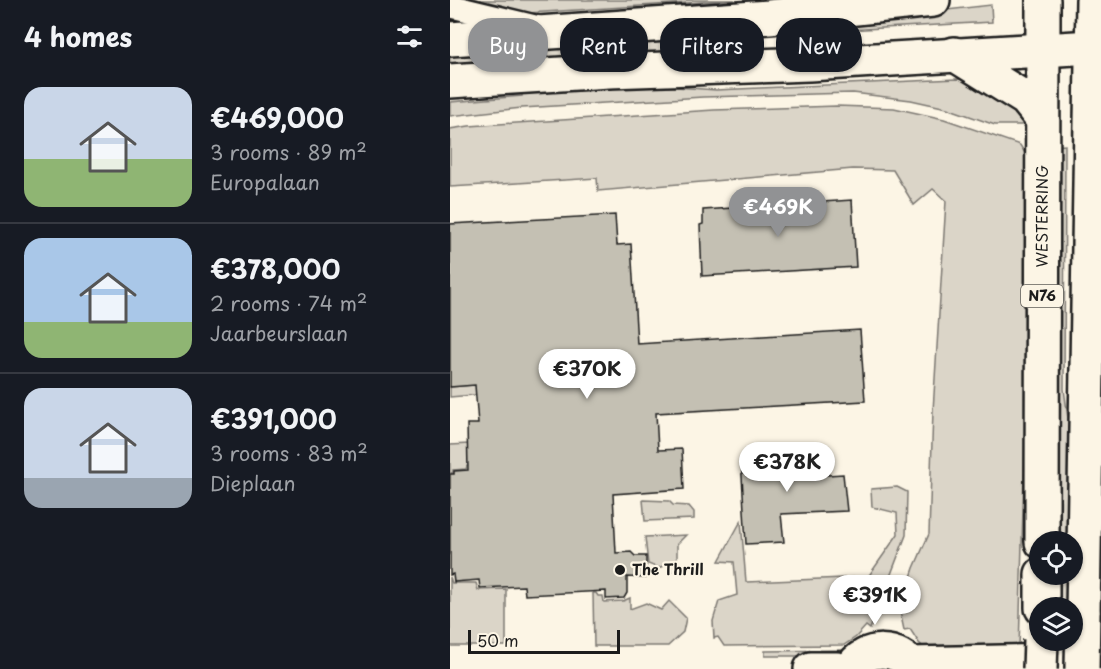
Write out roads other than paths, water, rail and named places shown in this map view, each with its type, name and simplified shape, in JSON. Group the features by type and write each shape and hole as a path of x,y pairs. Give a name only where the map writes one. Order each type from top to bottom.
{"main road":[{"path":"450,39 770,17 933,0"},
{"name":"WESTERRING","path":"1042,0 1042,531"},
{"path":"1082,669 1090,150 1097,47 1093,0"},
{"path":"450,81 609,70 809,64 1097,47"},
{"path":"954,54 1026,99 1042,119"},
{"path":"1090,150 1101,118"},
{"path":"850,669 862,657 882,651 902,657 912,666 1101,660"},
{"path":"1041,651 1041,669"},
{"path":"810,669 837,669"}],"street":[{"path":"450,6 555,32"}],"place":[{"name":"The Thrill","path":"620,570"}]}
